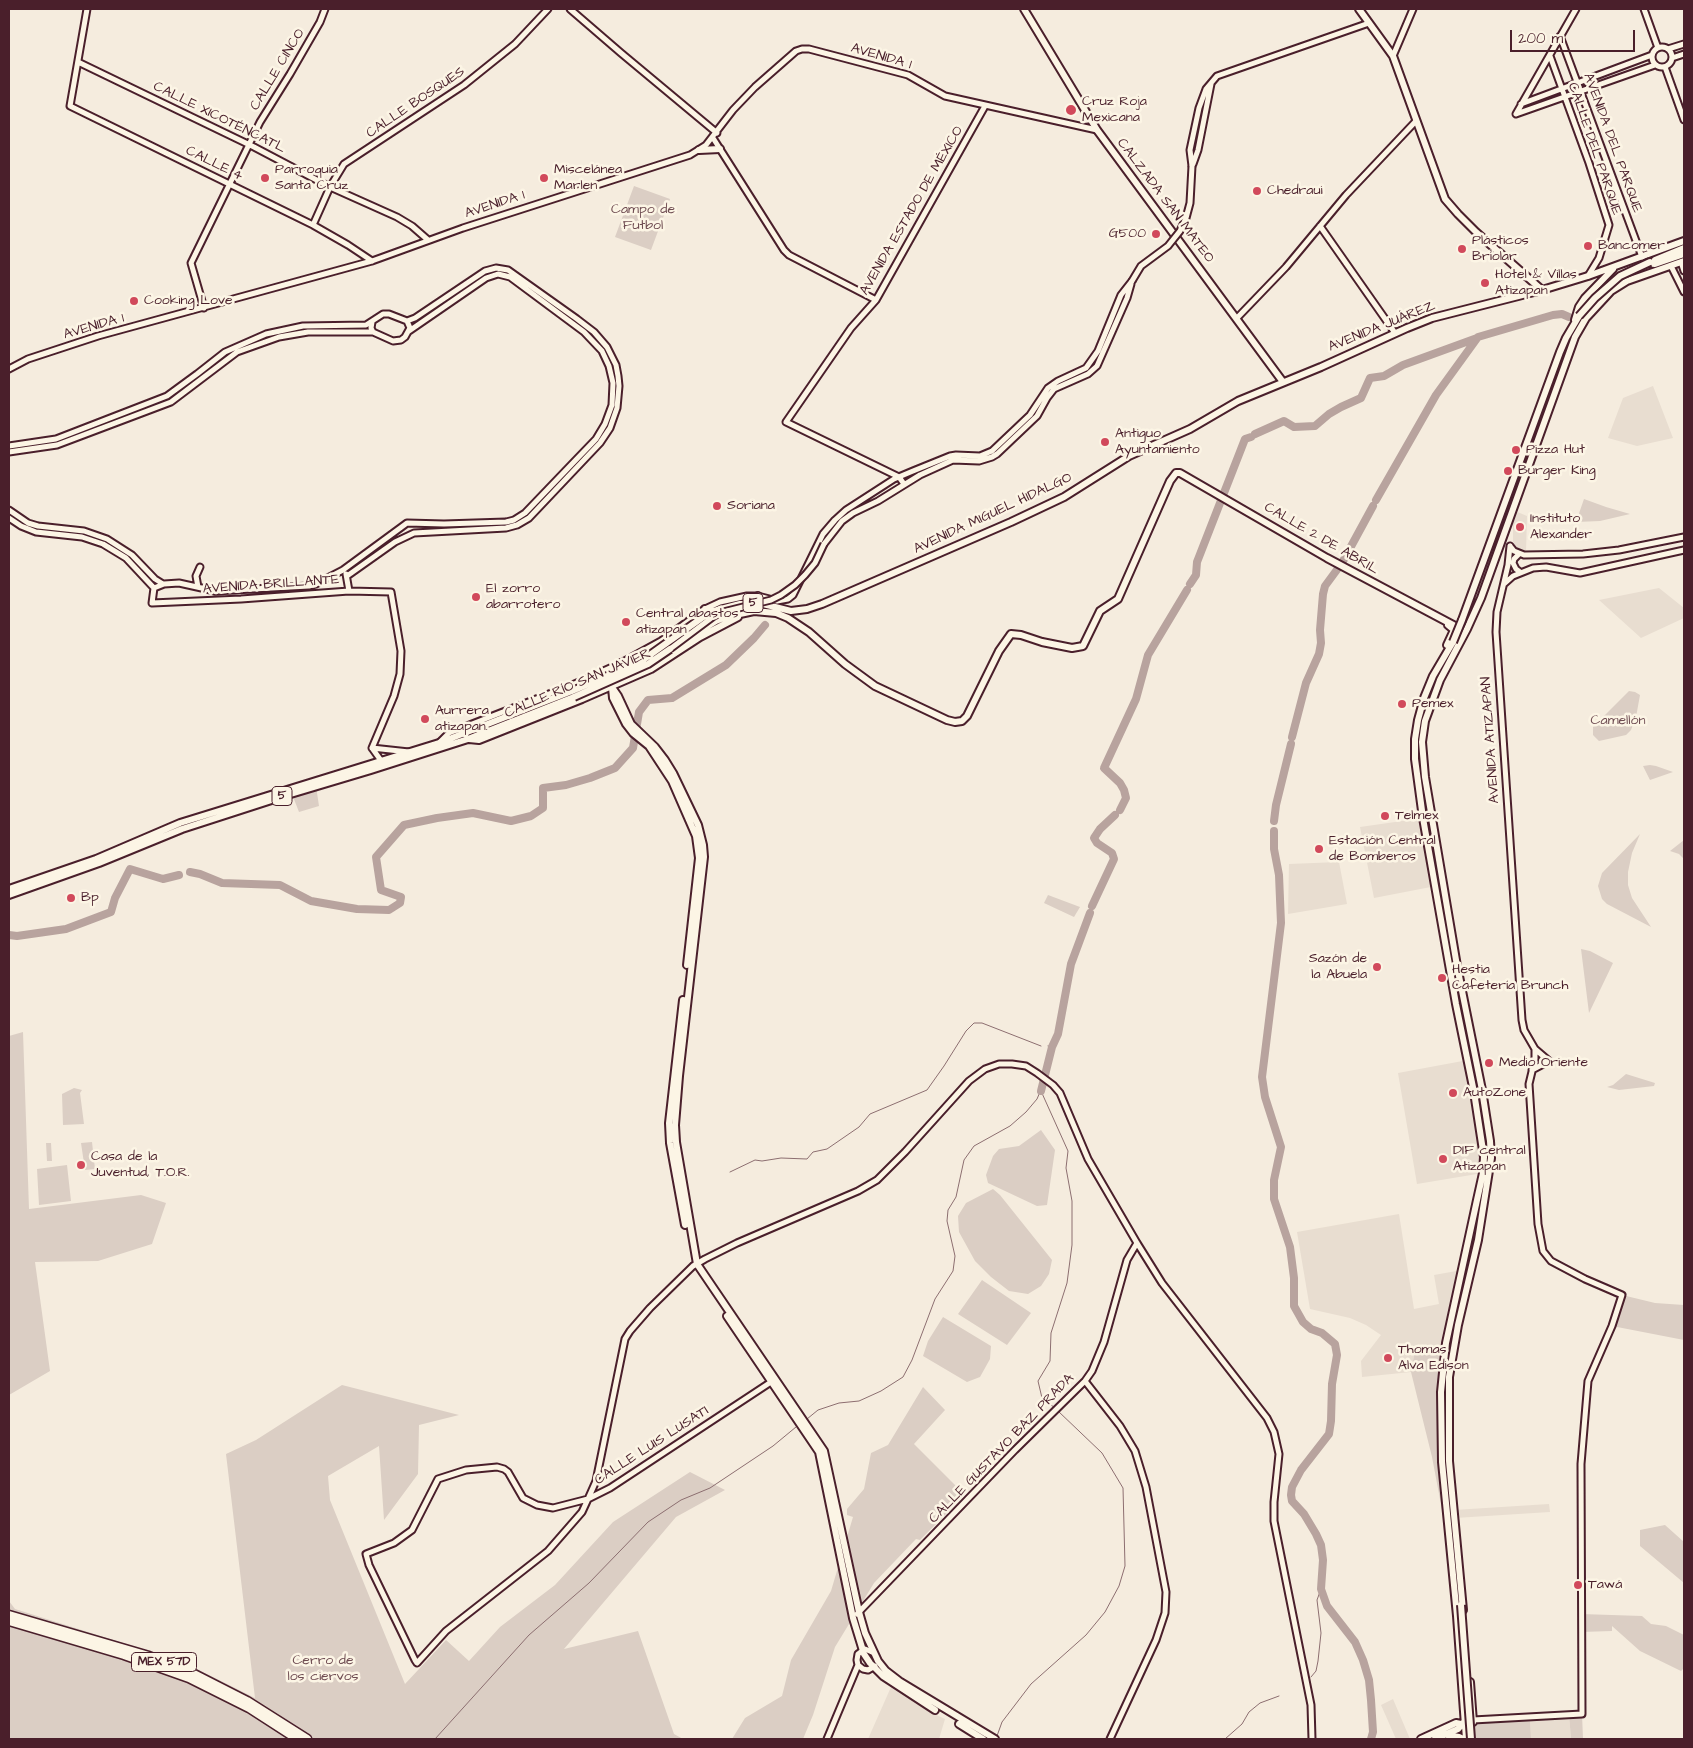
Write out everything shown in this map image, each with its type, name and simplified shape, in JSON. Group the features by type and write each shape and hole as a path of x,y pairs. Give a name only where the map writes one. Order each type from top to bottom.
{"highway":[{"name":"MEX 57D","path":"9,1615 149,1656 192,1673 247,1701 307,1739"},
{"name":"MEX 57D","path":"9,1621 124,1654 190,1678 249,1708 297,1739"}],"main road":[{"name":"CALZADA SAN MATEO","path":"1024,9 1097,130 1281,379"},
{"path":"1359,9 1393,56 1442,191 1451,207 1476,232 1542,290"},
{"path":"699,150 720,149"},
{"name":"AVENIDA JUÁREZ","path":"1281,379 1432,318 1542,290 1588,276 1684,241"},
{"path":"1574,323 1595,298 1620,276 1684,248"},
{"path":"1640,258 1644,263 1655,264 1684,254"},
{"path":"1469,1739 1462,1724 1463,1701 1455,1594 1442,1462 1440,1392 1446,1344 1484,1157 1439,886 1422,759 1422,742 1425,722 1440,680 1467,629 1495,558 1575,337 1586,318 1611,291 1627,281 1682,262"},
{"path":"1433,676 1453,642 1462,620 1560,352 1574,323 1579,307 1588,294 1615,266"},
{"path":"1602,280 1607,280 1611,284 1611,291"},
{"name":"AVENIDA MIGUEL HIDALGO","path":"383,763 409,752 576,696 640,662 705,612 740,604 765,605 791,611 822,604 1064,497 1129,456 1190,429 1238,401 1276,385 1281,379"},
{"name":"CALLE 2 DE ABRIL","path":"798,625 820,641 864,680 874,686 948,720 962,721 967,716 1000,651 1011,634 1072,648 1083,646 1100,611 1118,599 1170,481 1176,473 1184,475 1226,498 1327,558 1455,626"},
{"path":"1477,596 1495,558"},
{"path":"756,596 765,605 777,601"},
{"path":"716,611 720,602"},
{"path":"1417,606 1426,614 1452,627 1454,630 1433,676 1418,720 1415,760 1423,818 1439,886 1490,1141 1491,1167 1478,1240 1452,1353 1448,1392 1449,1461 1473,1720 1469,1739"},
{"path":"798,625 794,617 799,610"},
{"path":"670,648 678,646 726,617 747,613 762,611 776,613 798,625"},
{"name":"CALLE RÍO SAN JAVIER","path":"576,696 593,694 651,669 706,633 747,613"},
{"name":"AVENIDA MIGUEL HIDALGO","path":"98,861 180,823 468,739 576,696 648,664 670,648"},
{"path":"641,653 638,661 640,665 642,668 651,669"},
{"path":"621,663 613,675 613,698 626,724 655,747 673,774 698,824 703,845 704,857 674,1125 695,1265 824,1451 859,1612 876,1665 965,1723 994,1739"},
{"path":"593,676 606,680 612,686 637,733"},
{"path":"576,683 582,685 585,690 585,696 576,696"},
{"path":"593,694 613,698"},
{"path":"1423,818 1431,817"},
{"name":"5","path":"9,889 98,861"},
{"name":"5","path":"9,894 98,861"},
{"path":"1480,1128 1488,1127"},
{"path":"774,1380 819,1452 853,1618 862,1650 896,1686 983,1739"},
{"path":"1440,1392 1448,1392"},
{"path":"1461,1590 1459,1605 1469,1739"},
{"path":"1455,1594 1459,1605"},
{"path":"1459,1648 1467,1648"},
{"path":"1421,1739 1473,1720"},
{"path":"1435,1739 1458,1729 1462,1724"},
{"path":"1446,1734 1469,1739"}],"street":[{"path":"78,62 87,9"},
{"name":"CALLE CINCO","path":"204,308 191,263 260,122 320,22 325,9"},
{"name":"CALLE BOSQUES","path":"313,225 330,186 344,164 464,85 515,44 548,9"},
{"path":"570,9 715,135 720,149 789,255 876,300"},
{"path":"1393,56 1413,9"},
{"path":"1576,9 1516,114 1655,65 1665,67 1670,64 1672,58 1668,49"},
{"path":"1644,9 1658,48"},
{"path":"1193,158 1190,150 1202,96 1211,81 1217,76 1369,23"},
{"name":"AVENIDA DEL PARQUE","path":"1560,36 1640,258"},
{"path":"1521,104 1652,55 1658,48 1668,49 1684,44"},
{"name":"AVENIDA 1","path":"9,369 28,359 98,336 372,261 428,240 554,198 690,155 699,150 715,135 733,110 755,87 802,49 908,75 945,96 1097,130"},
{"path":"1672,58 1684,54"},
{"path":"1652,55 1655,65"},
{"name":"CALLE DEL PARQUE","path":"1550,56 1589,163 1609,225 1598,258 1588,276"},
{"name":"CALLE 4","path":"78,62 70,106 313,225 372,261"},
{"name":"CALLE XICOTÉNCATL","path":"78,62 397,217 428,240"},
{"path":"1665,67 1684,120"},
{"path":"777,601 788,598 797,590 823,534 834,520 846,510 899,477 950,456 980,456 992,451 1030,415 1048,388 1058,381 1082,371 1091,363 1122,294 1128,288 1141,266 1168,246 1180,231 1186,218 1190,202 1193,158 1198,150 1211,81"},
{"name":"AVENIDA ESTADO DE MÉXICO","path":"899,477 786,422 851,328 876,300 985,106"},
{"path":"1199,108 1203,107 1206,111"},
{"path":"1237,318 1286,267 1380,157 1416,120"},
{"path":"1320,226 1396,333"},
{"path":"1678,279 1684,273 1682,262"},
{"path":"1671,266 1684,292"},
{"path":"347,576 395,542 407,536 421,532 506,528 518,525 529,518 600,443 610,428 618,403 619,386 616,366 607,346 577,318 514,273 502,268 490,268 415,318 407,321"},
{"path":"241,347 293,334 373,332 397,341 491,275 498,274 510,277 584,332 598,345 606,359 613,384 612,405 606,424 596,439 526,513 506,522 407,522 402,525 402,531 407,536"},
{"path":"899,477 904,484 927,471 953,460 979,461 992,458 997,454 1037,416 1054,389 1088,374 1097,366 1127,298 1128,288"},
{"path":"456,291 460,296"},
{"path":"9,452 48,447 81,433 176,400 241,347 266,334 303,326 366,325 383,314 389,314 407,321 410,326 409,331"},
{"path":"372,322 371,328 373,332"},
{"path":"9,446 47,442 81,433"},
{"name":"AVENIDA MIGUEL HIDALGO","path":"670,648 714,616 771,600 781,595 806,575 815,563 824,544 842,520 878,502 904,484"},
{"path":"9,510 28,523 38,526 84,531 118,544 132,555 155,579 164,584"},
{"path":"9,518 21,526 36,532 82,537 103,544"},
{"path":"421,523 423,528 421,532"},
{"name":"AVENIDA BRILLANTE","path":"372,748 394,696 400,674 401,650 391,592 349,591 152,604 154,588 164,584 179,583 215,591 309,586 343,570 402,525"},
{"path":"84,531 126,558 154,588"},
{"path":"1520,572 1513,563 1519,554 1530,556 1601,552 1684,537"},
{"name":"AVENIDA ATIZAPAN","path":"1519,554 1510,546 1508,565 1496,612 1496,632 1522,1020 1528,1038 1535,1049"},
{"path":"1502,586 1507,580 1520,572 1533,568 1546,567 1580,573 1684,550"},
{"path":"198,587 196,576 200,567"},
{"path":"343,570 347,576 349,591"},
{"path":"740,604 756,596"},
{"name":"CALLE RÍO SAN JAVIER","path":"439,743 449,733 593,676 641,653 720,602 737,597 756,596 777,601"},
{"path":"372,748 409,752"},
{"path":"372,748 383,763"},
{"path":"1532,1070 1549,1061 1535,1049"},
{"path":"1473,1720 1582,1714 1581,1464 1588,1380 1612,1326 1622,1295 1585,1279 1551,1261 1542,1251 1538,1224 1529,1084 1535,1059 1535,1049"},
{"path":"588,1499 596,1481 625,1339 650,1308 695,1265 737,1243 858,1191 877,1180 969,1081 985,1069 999,1064 1026,1066 1040,1075 1060,1093 1088,1159 1136,1242 1162,1283 1266,1418 1276,1438 1279,1460 1274,1502 1274,1521 1311,1705 1312,1739"},
{"name":"CALLE GUSTAVO BAZ PRADA","path":"853,1618 1085,1381 1104,1342 1127,1260 1136,1242"},
{"name":"CALLE LUIS LUSATI","path":"588,1499 582,1512 548,1550 446,1631 417,1662 412,1657 369,1565 366,1554 394,1543 412,1530 438,1479 466,1470 497,1467 508,1472 523,1498 537,1505 553,1508 588,1499 610,1488 774,1380"},
{"path":"1085,1381 1120,1426 1135,1451 1146,1487 1166,1592 1165,1613 1156,1640 1110,1739"},
{"path":"827,1739 858,1665 858,1654 862,1650 872,1652"},
{"path":"858,1665 862,1669 868,1670 876,1665"}],"shaded area":[{"path":"1653,386 1673,438 1637,446 1608,438 1623,398"},
{"name":"Instituto Alexander","path":"1515,511 1527,516 1526,552 1519,551 1513,546"},
{"path":"1659,588 1684,608 1684,618 1641,638 1599,600"},
{"path":"1423,818 1436,886 1374,898 1360,827"},
{"path":"1339,862 1347,904 1288,914 1289,864"},
{"path":"1468,1060 1475,1098 1483,1173 1417,1184 1398,1073"},
{"path":"1399,1214 1414,1309 1439,1304 1434,1275 1462,1270 1445,1355 1415,1350 1411,1372 1362,1377 1361,1361 1381,1335 1366,1325 1350,1318 1310,1309 1297,1232"},
{"path":"1549,1504 1550,1512 1455,1518 1454,1510"},
{"path":"891,1687 928,1711 945,1719 939,1739 868,1739"},
{"path":"1393,1699 1410,1739 1396,1739 1381,1705"},
{"path":"1569,1715 1571,1739 1531,1739 1530,1717"}],"green space":[{"name":"Campo de Futbol","path":"634,186 670,199 651,250 615,237"},
{"path":"1584,499 1630,514 1600,521 1576,522"},
{"name":"Camellón","path":"1629,691 1640,695 1636,717 1631,730 1626,735 1599,741 1593,735 1593,727"},
{"name":"Camellón","path":"1650,765 1673,772 1650,780 1643,766"},
{"path":"316,786 319,806 299,812 292,794"},
{"path":"1640,834 1632,853 1628,872 1628,885 1632,898 1651,927 1607,904 1602,899 1598,886 1602,873"},
{"path":"1684,840 1684,859 1679,854 1670,851"},
{"path":"1048,895 1080,907 1074,917 1044,903"},
{"path":"1581,949 1590,951 1613,963 1589,1013"},
{"path":"23,1032 29,1209 141,1195 166,1203 152,1244 98,1261 35,1262 50,1371 9,1395 9,1036"},
{"path":"1626,1074 1655,1083 1654,1086 1619,1090 1607,1087 1613,1085"},
{"path":"74,1088 82,1090 80,1093 84,1124 63,1125 62,1094"},
{"path":"1041,1130 1055,1150 1047,1205 1037,1206 988,1183 986,1175 993,1156 999,1149 1019,1146"},
{"path":"92,1142 95,1169 85,1170 81,1143"},
{"path":"46,1143 51,1143 52,1161 47,1161"},
{"path":"67,1165 71,1201 39,1205 37,1169"},
{"path":"993,1189 1000,1195 1052,1260 1049,1274 1041,1286 1028,1294 1009,1291 991,1277 975,1261 959,1232 958,1216 966,1203"},
{"path":"982,1280 1031,1313 1007,1345 958,1314"},
{"path":"1622,1295 1655,1303 1684,1305 1684,1340 1612,1326"},
{"path":"943,1317 991,1346 990,1359 980,1377 967,1382 923,1356 928,1341"},
{"path":"1415,1350 1445,1355 1441,1392 1447,1515 1443,1515 1432,1457 1411,1372"},
{"name":"Cerro de los ciervos","path":"342,1385 459,1415 419,1425 418,1474 384,1520 379,1446 328,1476 330,1500 405,1684 446,1640 469,1661 500,1627 555,1585 613,1522 690,1472 725,1490 676,1517 564,1649 638,1631 674,1734 683,1739 9,1739 9,1601 15,1609 191,1666 255,1698 226,1454 256,1440"},
{"path":"923,1387 945,1410 914,1444 965,1495 920,1540 916,1539 874,1583 835,1647 813,1715 803,1739 732,1739 745,1718 782,1696 791,1660 831,1591 853,1517 847,1515 847,1509 864,1489 871,1453 888,1445"},
{"path":"1665,1525 1684,1542 1684,1583 1640,1546 1640,1530"},
{"path":"1581,1614 1642,1616 1651,1624 1666,1626 1684,1635 1684,1668 1681,1671 1640,1651 1612,1626 1612,1631 1581,1632"},
{"path":"1582,1714 1583,1739 1571,1739 1569,1715"},
{"path":"1530,1717 1531,1739 1475,1739 1473,1720"}],"waterway":[{"path":"1376,500 1436,395 1478,337 1553,315 1562,314 1569,317"},
{"path":"1255,434 1284,421 1294,427 1315,426 1329,414 1361,398 1370,378 1384,376 1403,365 1477,338"},
{"path":"1190,584 1196,575 1197,562 1245,439 1251,437"},
{"path":"1342,563 1373,506"},
{"path":"1292,737 1306,683 1319,654 1325,586 1339,567"},
{"path":"1120,810 1126,798 1124,790 1120,783 1104,768 1136,699 1148,655 1187,590"},
{"path":"190,872 222,883 280,885 311,901 357,909 389,910 400,903 401,897 381,890 376,857 404,825 473,813 511,821 531,816 543,808 543,788 566,785 615,768 633,748 639,712 648,700 672,698 726,665 765,625"},
{"path":"1274,821 1291,744"},
{"path":"1092,906 1114,859 1112,853 1097,843 1094,838 1100,829 1115,815"},
{"path":"1274,831 1274,849 1279,875 1281,923 1262,1077 1265,1097 1281,1147 1274,1180 1274,1199 1290,1247 1294,1278 1294,1306 1303,1322 1311,1329 1322,1333 1335,1344 1337,1355 1332,1384 1329,1434 1301,1470 1292,1487 1291,1495 1292,1501 1304,1514 1321,1545 1323,1560 1321,1589 1327,1606 1355,1642 1363,1660 1369,1680 1373,1732 1371,1739"},
{"path":"9,935 17,936 66,929 111,912 115,898 130,869 163,879 179,875"},
{"path":"1041,1091 1052,1047 1058,1034 1071,964 1090,913"},
{"path":"730,1172 755,1160 807,1159 813,1152 827,1149 859,1127 870,1114 927,1090 966,1031 974,1023 982,1023 1041,1046"},
{"path":"1048,1046 1052,1047"},
{"path":"1041,1091 1068,1151 1066,1168 1072,1201 1072,1245 1067,1283 1051,1333 1050,1361 1038,1381 1042,1398 1055,1408"},
{"path":"807,1419 818,1410 839,1403 859,1401 881,1391 903,1377 912,1360 935,1299 953,1271 955,1256 947,1221 948,1210 956,1197 964,1160 974,1146 1010,1126 1026,1112 1037,1099 1040,1092"},
{"path":"997,1736 1002,1722 1031,1684 1086,1635 1105,1612 1119,1586 1125,1566 1123,1488 1102,1453 1058,1411"},
{"path":"435,1739 529,1635 589,1583 648,1522 681,1500 710,1488 773,1446 796,1427"},
{"path":"1311,1677 1316,1671 1318,1661 1321,1633 1317,1600 1321,1589"},
{"path":"1225,1739 1242,1724 1249,1712 1260,1703 1279,1696"}],"tunnel":[{"path":"1456,626 1462,627 1464,625 1477,596"}],"place":[{"name":"Cruz Roja Mexicana","path":"1071,110"},
{"name":"Parroquia Santa Cruz","path":"265,178"},
{"name":"Miscelánea Marlen","path":"544,178"},
{"name":"Chedraui","path":"1257,191"},
{"name":"G500","path":"1156,234"},
{"name":"Bancomer","path":"1588,246"},
{"name":"Plásticos Briolar","path":"1462,249"},
{"name":"Hotel & Villas Atizapan","path":"1485,283"},
{"name":"Cooking Love","path":"134,301"},
{"name":"Antiguo Ayuntamiento","path":"1105,442"},
{"name":"Pizza Hut","path":"1516,450"},
{"name":"Burger King","path":"1508,471"},
{"name":"Soriana","path":"717,506"},
{"name":"Instituto Alexander","path":"1520,527"},
{"name":"El zorro abarrotero","path":"476,597"},
{"name":"Central abastos atizapan","path":"626,622"},
{"name":"Pemex","path":"1402,704"},
{"name":"Aurrera atizapan.","path":"425,719"},
{"name":"Telmex","path":"1385,816"},
{"name":"Estación Central de Bomberos","path":"1319,849"},
{"name":"Bp","path":"71,898"},
{"name":"Sazón de la Abuela","path":"1377,967"},
{"name":"Hestia Cafetería Brunch","path":"1442,978"},
{"name":"Medio Oriente","path":"1489,1063"},
{"name":"AutoZone","path":"1453,1093"},
{"name":"DIF central Atizapan","path":"1443,1159"},
{"name":"Casa de la Juventud, T.O.R.","path":"81,1165"},
{"name":"Thomas Alva Edison","path":"1388,1358"},
{"name":"Tawá","path":"1578,1585"}]}
